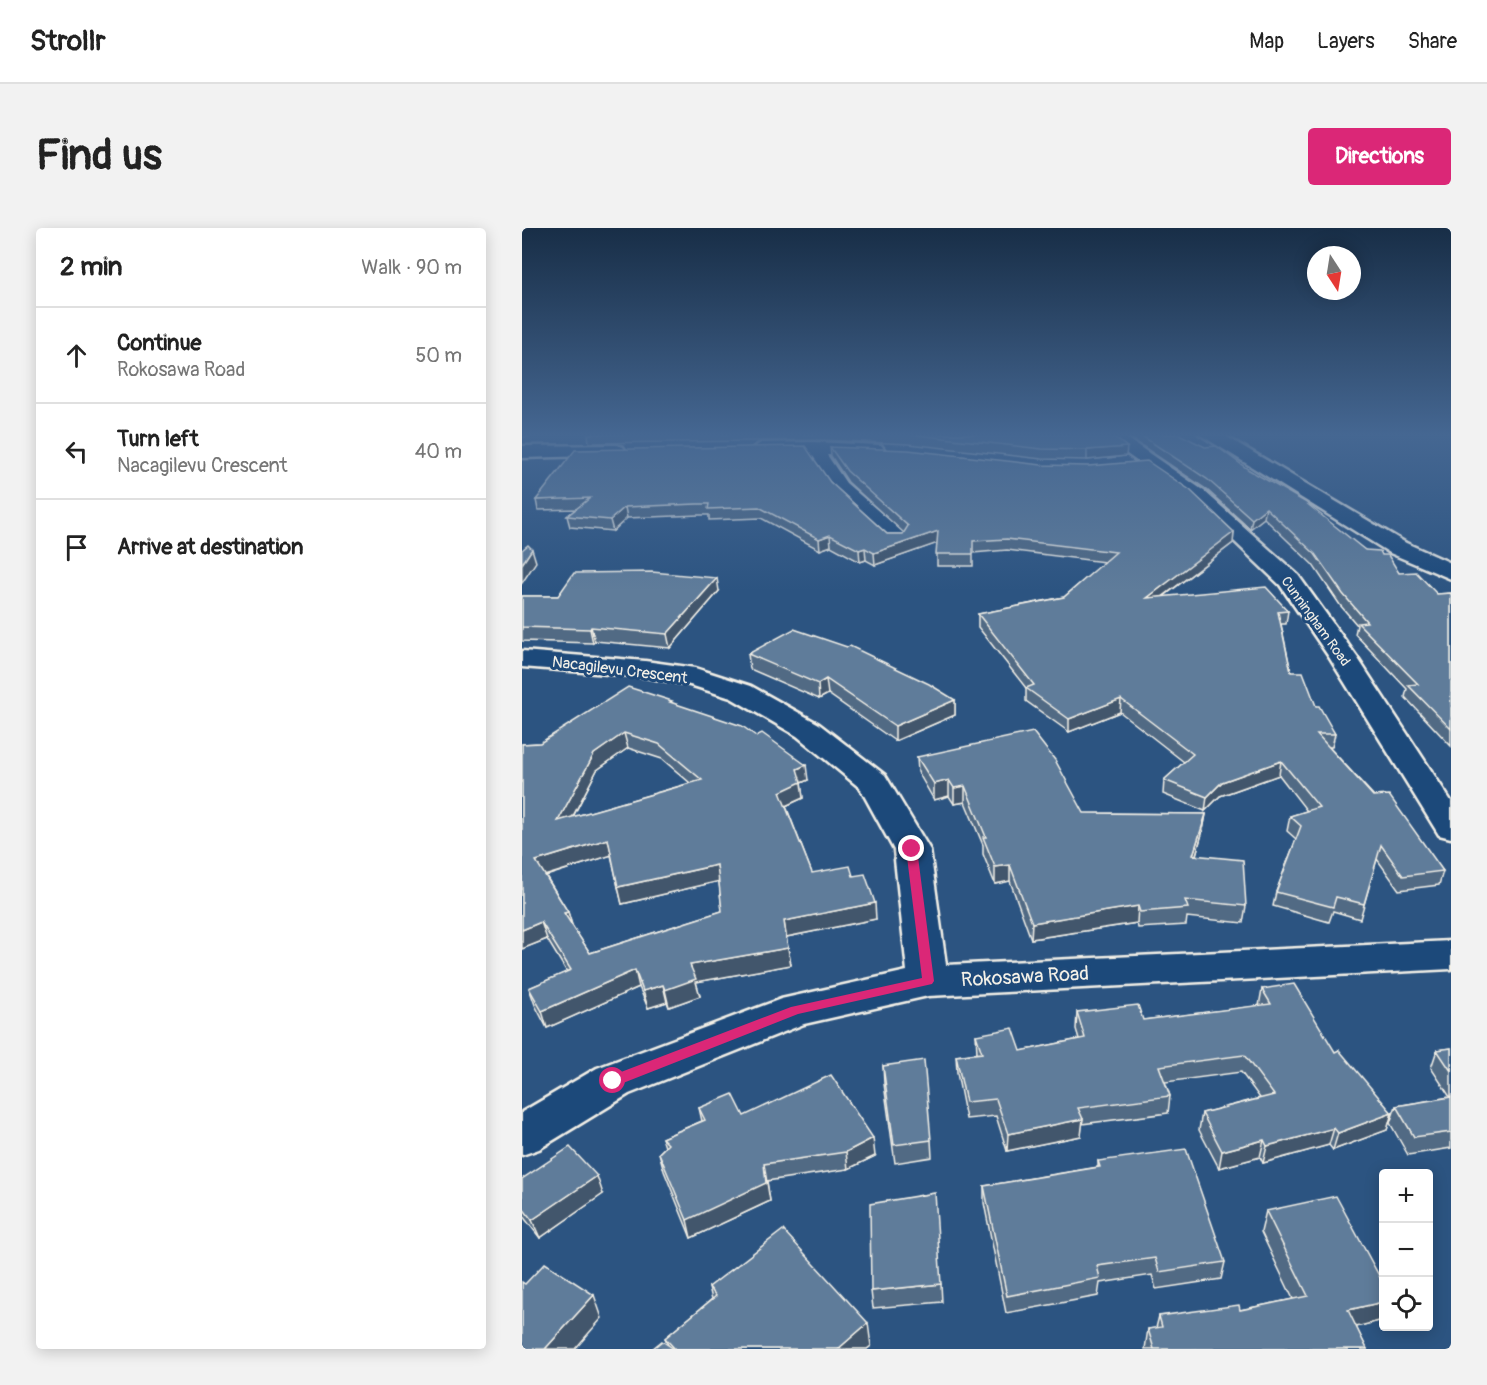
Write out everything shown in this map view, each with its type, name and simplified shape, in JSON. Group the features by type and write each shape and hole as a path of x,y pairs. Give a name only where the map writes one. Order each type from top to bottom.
{"street":[{"path":"839,486 896,538"},
{"name":"Cunningham Road","path":"1185,486 1261,552 1289,580 1343,657 1451,827"},
{"path":"1295,486 1398,548 1451,572"},
{"name":"Nacagilevu Crescent","path":"522,659 645,669 694,677 741,692 808,730 873,782 912,849 928,981"},
{"name":"Rokosawa Road","path":"522,1135 613,1081 785,1014 928,981 1451,955"}],"building":[{"path":"547,486 835,486 887,534 903,534 908,526 864,486 1185,486 1234,532 1147,598 1266,587 1288,611 1278,612 1291,672 1303,672 1316,706 1319,706 1335,734 1317,734 1373,796 1389,795 1443,871 1403,876 1381,845 1364,904 1336,897 1333,907 1276,892 1301,826 1290,816 1319,807 1281,761 1222,782 1207,797 1164,780 1193,754 1121,699 1069,719 1026,688 1034,685 978,614 1064,597 1116,552 1007,539 973,541 973,554 936,554 938,531 874,553 865,548 859,550 830,535 819,539 759,507 708,509 709,504 697,504 625,507 610,520 567,516 590,498 536,500"},
{"path":"1215,486 1278,486 1305,502 1365,550 1380,551 1382,555 1388,555 1399,573 1416,572 1437,594 1451,593 1451,729 1408,685 1418,684 1358,623 1367,622 1343,594 1315,554 1266,508 1252,519"},
{"path":"528,545 532,549 522,564 522,550"},
{"path":"652,572 717,578 667,634 591,627 590,629 522,627 522,596 558,596 574,573"},
{"path":"794,629 847,647 850,646 929,684 955,700 895,726 826,679 818,684 748,654"},
{"path":"628,687 742,726 756,736 762,733 806,765 797,769 801,782 780,792 812,873 850,866 853,876 865,874 875,903 784,921 788,948 690,965 696,979 665,990 663,985 643,991 635,970 542,1011 529,988 571,970 541,922 522,930 522,744 540,743","holes":["624,733 659,744 702,780 558,821 594,754","608,839 618,887 717,865 722,911 590,953 564,913 568,912 536,861"]},
{"path":"1033,732 1055,760 1084,813 1206,814 1193,855 1243,860 1246,906 1185,900 1188,908 1140,912 1138,906 1032,923 1010,865 995,867 983,837 986,837 965,786 954,788 949,780 934,784 917,757"},
{"path":"1294,984 1335,1052 1339,1050 1392,1113 1338,1133 1334,1128 1267,1146 1264,1140 1222,1151 1202,1113 1274,1095 1244,1055 1159,1066 1170,1096 1078,1108 1083,1119 1008,1134 996,1099 966,1102 956,1056 982,1053 976,1035 1013,1028 1021,1051 1085,1038 1077,1012 1138,1005 1143,1020 1271,1004 1262,989"},
{"path":"1451,1048 1451,1071 1437,1050"},
{"path":"924,1060 931,1140 894,1145 883,1066"},
{"path":"831,1075 873,1138 846,1152 764,1164 766,1183 687,1220 659,1153 668,1144 662,1138 705,1120 699,1108 733,1094 744,1116"},
{"path":"1451,1097 1451,1132 1414,1137 1396,1106"},
{"path":"570,1147 597,1176 532,1220 522,1207 522,1179"},
{"path":"1186,1149 1225,1262 1159,1272 1155,1258 1097,1266 1100,1278 1007,1296 984,1186 1100,1167 1098,1161"},
{"path":"935,1193 941,1284 871,1291 870,1204"},
{"path":"1336,1196 1379,1276 1379,1303 1348,1310 1367,1349 1154,1349 1148,1329 1162,1327 1159,1316 1239,1305 1240,1310 1308,1296 1266,1211"},
{"path":"783,1230 868,1323 838,1349 675,1349 665,1338 716,1296 709,1287"},
{"path":"545,1263 594,1295 545,1349 522,1349 522,1282 525,1284"},
{"path":"662,1341 674,1349 652,1349"}],"route":[{"path":"613,1081 796,1010 928,981 912,849"}]}
